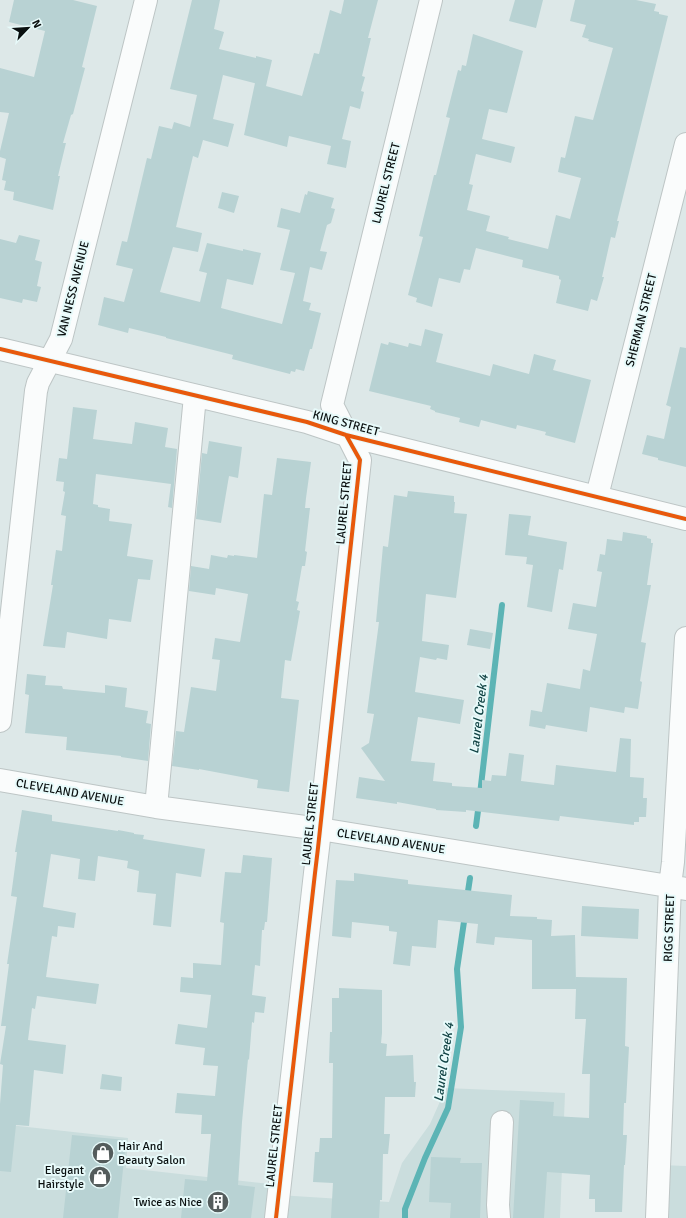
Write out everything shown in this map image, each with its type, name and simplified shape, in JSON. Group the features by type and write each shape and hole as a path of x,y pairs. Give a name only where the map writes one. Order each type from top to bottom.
{"street":[{"name":"VAN NESS AVENUE","path":"0,721 36,391 38,383 49,360 61,339 146,0"},
{"name":"LAUREL STREET","path":"276,1218 360,460 332,405 431,0"},
{"name":"SHERMAN STREET","path":"597,496 686,144"},
{"name":"KING STREET","path":"0,349 307,422 346,435 686,519"},
{"path":"156,807 195,396"},
{"name":"RIGG STREET","path":"657,1218 678,888 673,862 686,638"},
{"name":"CLEVELAND AVENUE","path":"0,780 156,807 320,829 678,888"},
{"path":"499,1218 498,1205 502,1122"}],"shaded area":[{"path":"446,1088 565,1093 560,1218 0,1218 0,1124 128,1138 126,1168 279,1185 278,1195 389,1202 402,1163 430,1124"},
{"path":"660,1165 686,1166 686,1218 658,1218"}],"building":[{"path":"14,0 73,0 97,6 82,67 85,68 73,114 71,115 63,143 66,143 58,176 60,176 53,210 13,200 14,192 4,190 6,181 2,180 6,159 0,157 0,151 9,113 0,112 0,68 34,77 45,31 9,22"},
{"path":"192,0 220,0 214,29 224,32 219,49 256,58 256,56 272,60 266,86 223,75 213,119 234,124 228,147 203,140 198,158 193,156 176,227 202,233 198,252 173,247 160,292 200,302 207,273 199,271 207,243 243,251 243,249 261,253 253,285 227,279 221,308 282,324 295,273 280,270 290,230 277,227 281,208 300,213 305,194 307,195 308,191 334,198 331,208 335,209 331,223 327,225 320,251 327,252 322,270 310,267 303,301 311,303 309,310 321,313 312,349 310,349 304,371 296,369 295,372 291,371 290,374 232,359 233,355 166,337 129,328 128,333 98,325 104,297 124,302 133,269 116,265 122,241 127,242 147,158 151,159 159,126 172,129 174,122 190,127 197,95 170,89"},
{"path":"344,0 378,0 368,38 371,38 362,76 365,77 361,91 364,92 360,109 350,106 342,139 351,141 346,168 327,164 331,146 289,136 287,147 244,135 255,83 302,96 314,53 319,54 330,10 341,14"},
{"path":"515,0 543,0 536,28 509,21"},
{"path":"575,0 636,0 656,4 654,11 668,16 617,221 619,221 615,238 611,237 602,277 604,277 597,301 591,299 588,311 556,303 561,280 559,279 559,276 522,267 523,260 476,248 470,270 464,269 460,283 439,278 432,307 416,302 417,298 408,295 423,237 419,236 450,118 446,117 458,70 461,71 462,65 466,66 473,34 523,51 507,113 489,109 482,139 515,147 511,163 476,154 469,184 473,185 467,210 490,216 486,231 509,237 508,239 548,249 556,215 570,219 581,178 558,172 561,157 565,158 575,116 593,120 613,48 588,41 589,39 582,37 586,25 570,21"},
{"path":"222,192 239,196 234,213 218,208"},
{"path":"19,235 40,240 35,260 42,262 37,286 41,287 37,302 23,299 22,303 0,298 0,239 16,243"},
{"path":"425,329 443,334 436,362 490,376 493,364 529,374 534,354 556,360 553,370 591,380 575,443 545,435 546,432 517,425 516,429 481,420 479,427 459,422 460,418 435,412 430,409 431,406 369,391 381,343 388,345 389,342 408,347 409,343 421,346"},
{"path":"680,347 686,348 686,467 658,460 658,458 642,454 647,435 664,439 671,407 666,405"},
{"path":"73,407 97,410 93,439 132,444 135,422 168,428 165,447 177,449 172,508 168,507 171,484 96,474 93,504 98,505 98,507 110,509 109,521 132,524 127,556 153,560 150,580 138,579 131,622 109,619 107,639 67,632 65,648 43,646 53,585 51,585 56,550 62,551 66,516 61,515 65,492 63,491 64,482 56,481 59,458 67,459"},
{"path":"209,441 242,447 238,478 229,476 221,523 196,519 202,453 207,454"},
{"path":"277,458 311,462 305,508 310,508 305,551 307,552 305,566 302,566 296,601 299,602 297,610 300,611 291,661 285,660 281,698 299,700 289,792 257,788 258,780 199,769 172,766 176,731 184,732 191,687 216,691 220,660 212,659 215,638 240,642 248,594 216,588 215,595 189,591 191,566 209,569 211,555 227,558 228,555 234,555 257,558 264,494 272,495"},
{"path":"408,491 454,496 454,513 467,514 456,598 426,594 422,641 449,645 447,660 437,658 436,660 420,657 415,692 464,700 460,724 418,717 411,761 435,763 433,781 452,783 452,786 482,788 482,780 491,781 492,775 506,776 509,753 524,755 521,781 554,785 556,765 616,772 620,738 631,739 630,777 644,778 643,798 647,798 646,817 639,817 639,822 634,822 634,825 560,816 559,821 466,810 466,812 436,810 397,802 397,804 356,798 359,777 385,781 361,748 369,743 374,714 367,713 379,622 376,622 383,546 388,547 394,495 407,497"},
{"path":"509,514 531,516 528,535 567,542 563,570 559,569 552,612 527,607 533,565 526,564 527,557 505,555"},
{"path":"623,532 647,536 647,538 651,539 651,543 653,543 647,585 651,585 641,642 646,643 640,681 642,682 638,709 625,707 624,713 590,707 587,732 546,725 545,729 529,726 531,710 542,712 547,683 580,689 583,669 590,671 597,634 568,629 573,603 596,607 602,572 597,571 600,554 605,555 607,539 622,541"},
{"path":"470,629 493,633 490,649 467,645"},
{"path":"27,674 46,676 45,685 62,686 63,689 105,693 105,685 127,688 125,707 148,711 146,723 151,724 148,761 121,756 66,750 67,737 25,733 29,695 25,694"},
{"path":"22,810 52,815 52,821 118,830 144,835 143,839 205,849 201,877 176,873 171,927 153,925 156,894 137,892 139,871 127,868 128,861 98,856 95,881 78,879 80,859 51,854 43,907 76,913 74,928 58,926 57,937 52,936 46,977 99,984 96,1004 37,996 35,1009 32,1008 28,1040 66,1045 63,1074 34,1070 29,1126 16,1125 11,1172 0,1171 0,1104 3,1065 0,1064 6,1026 1,1026 9,964 7,964 17,897 11,896 17,852 15,852"},
{"path":"243,855 272,858 267,922 265,922 264,930 262,930 260,966 255,965 252,995 266,997 264,1013 255,1012 254,1023 252,1022 242,1122 238,1185 255,1187 251,1218 181,1218 185,1179 207,1181 211,1134 201,1134 202,1115 175,1113 177,1093 215,1096 218,1066 203,1065 205,1048 175,1044 178,1024 207,1028 211,995 180,992 181,977 193,978 193,963 221,965 224,923 220,922 225,872 241,873"},
{"path":"354,873 408,880 408,884 512,895 510,916 537,917 537,919 552,920 551,936 575,935 576,982 576,977 627,978 625,1046 629,1047 626,1103 624,1103 623,1135 627,1135 622,1212 595,1212 595,1199 589,1199 590,1175 547,1172 544,1218 513,1218 520,1100 554,1102 553,1116 589,1118 590,1074 582,1074 586,1019 575,1019 576,989 532,989 532,940 495,937 494,945 476,943 478,924 438,920 436,948 412,946 410,966 393,964 397,932 389,931 389,926 352,922 351,938 332,936 336,880 354,881"},
{"path":"582,906 639,909 638,939 581,936"},
{"path":"339,988 382,990 381,1043 387,1044 386,1056 413,1055 414,1082 416,1082 415,1097 385,1097 384,1134 390,1134 388,1154 383,1154 382,1200 380,1200 379,1218 331,1218 333,1183 313,1182 315,1152 319,1152 320,1138 332,1138 333,1063 329,1063 330,1032 332,1032 332,998 339,998"},
{"path":"102,1074 122,1077 121,1091 100,1089"},
{"path":"72,1135 126,1140 118,1218 63,1218"},
{"path":"431,1157 461,1158 460,1163 482,1163 480,1218 450,1218 451,1203 429,1202"}],"waterway":[{"name":"Laurel Creek 4","path":"480,794 502,605"},
{"name":"Laurel Creek 4","path":"476,826 479,803"},
{"name":"Laurel Creek 4","path":"467,898 470,878"},
{"name":"Laurel Creek 4","path":"405,1218 405,1209 425,1158 448,1108 461,1027 457,969 465,915"}],"cycle path":[{"path":"0,349 307,422 346,435 686,519"},
{"path":"276,1218 360,460 346,435"}],"place":[{"name":"Hair And Beauty Salon","path":"103,1153"},
{"name":"Elegant Hairstyle","path":"100,1177"},
{"name":"Twice as Nice","path":"218,1202"}]}
